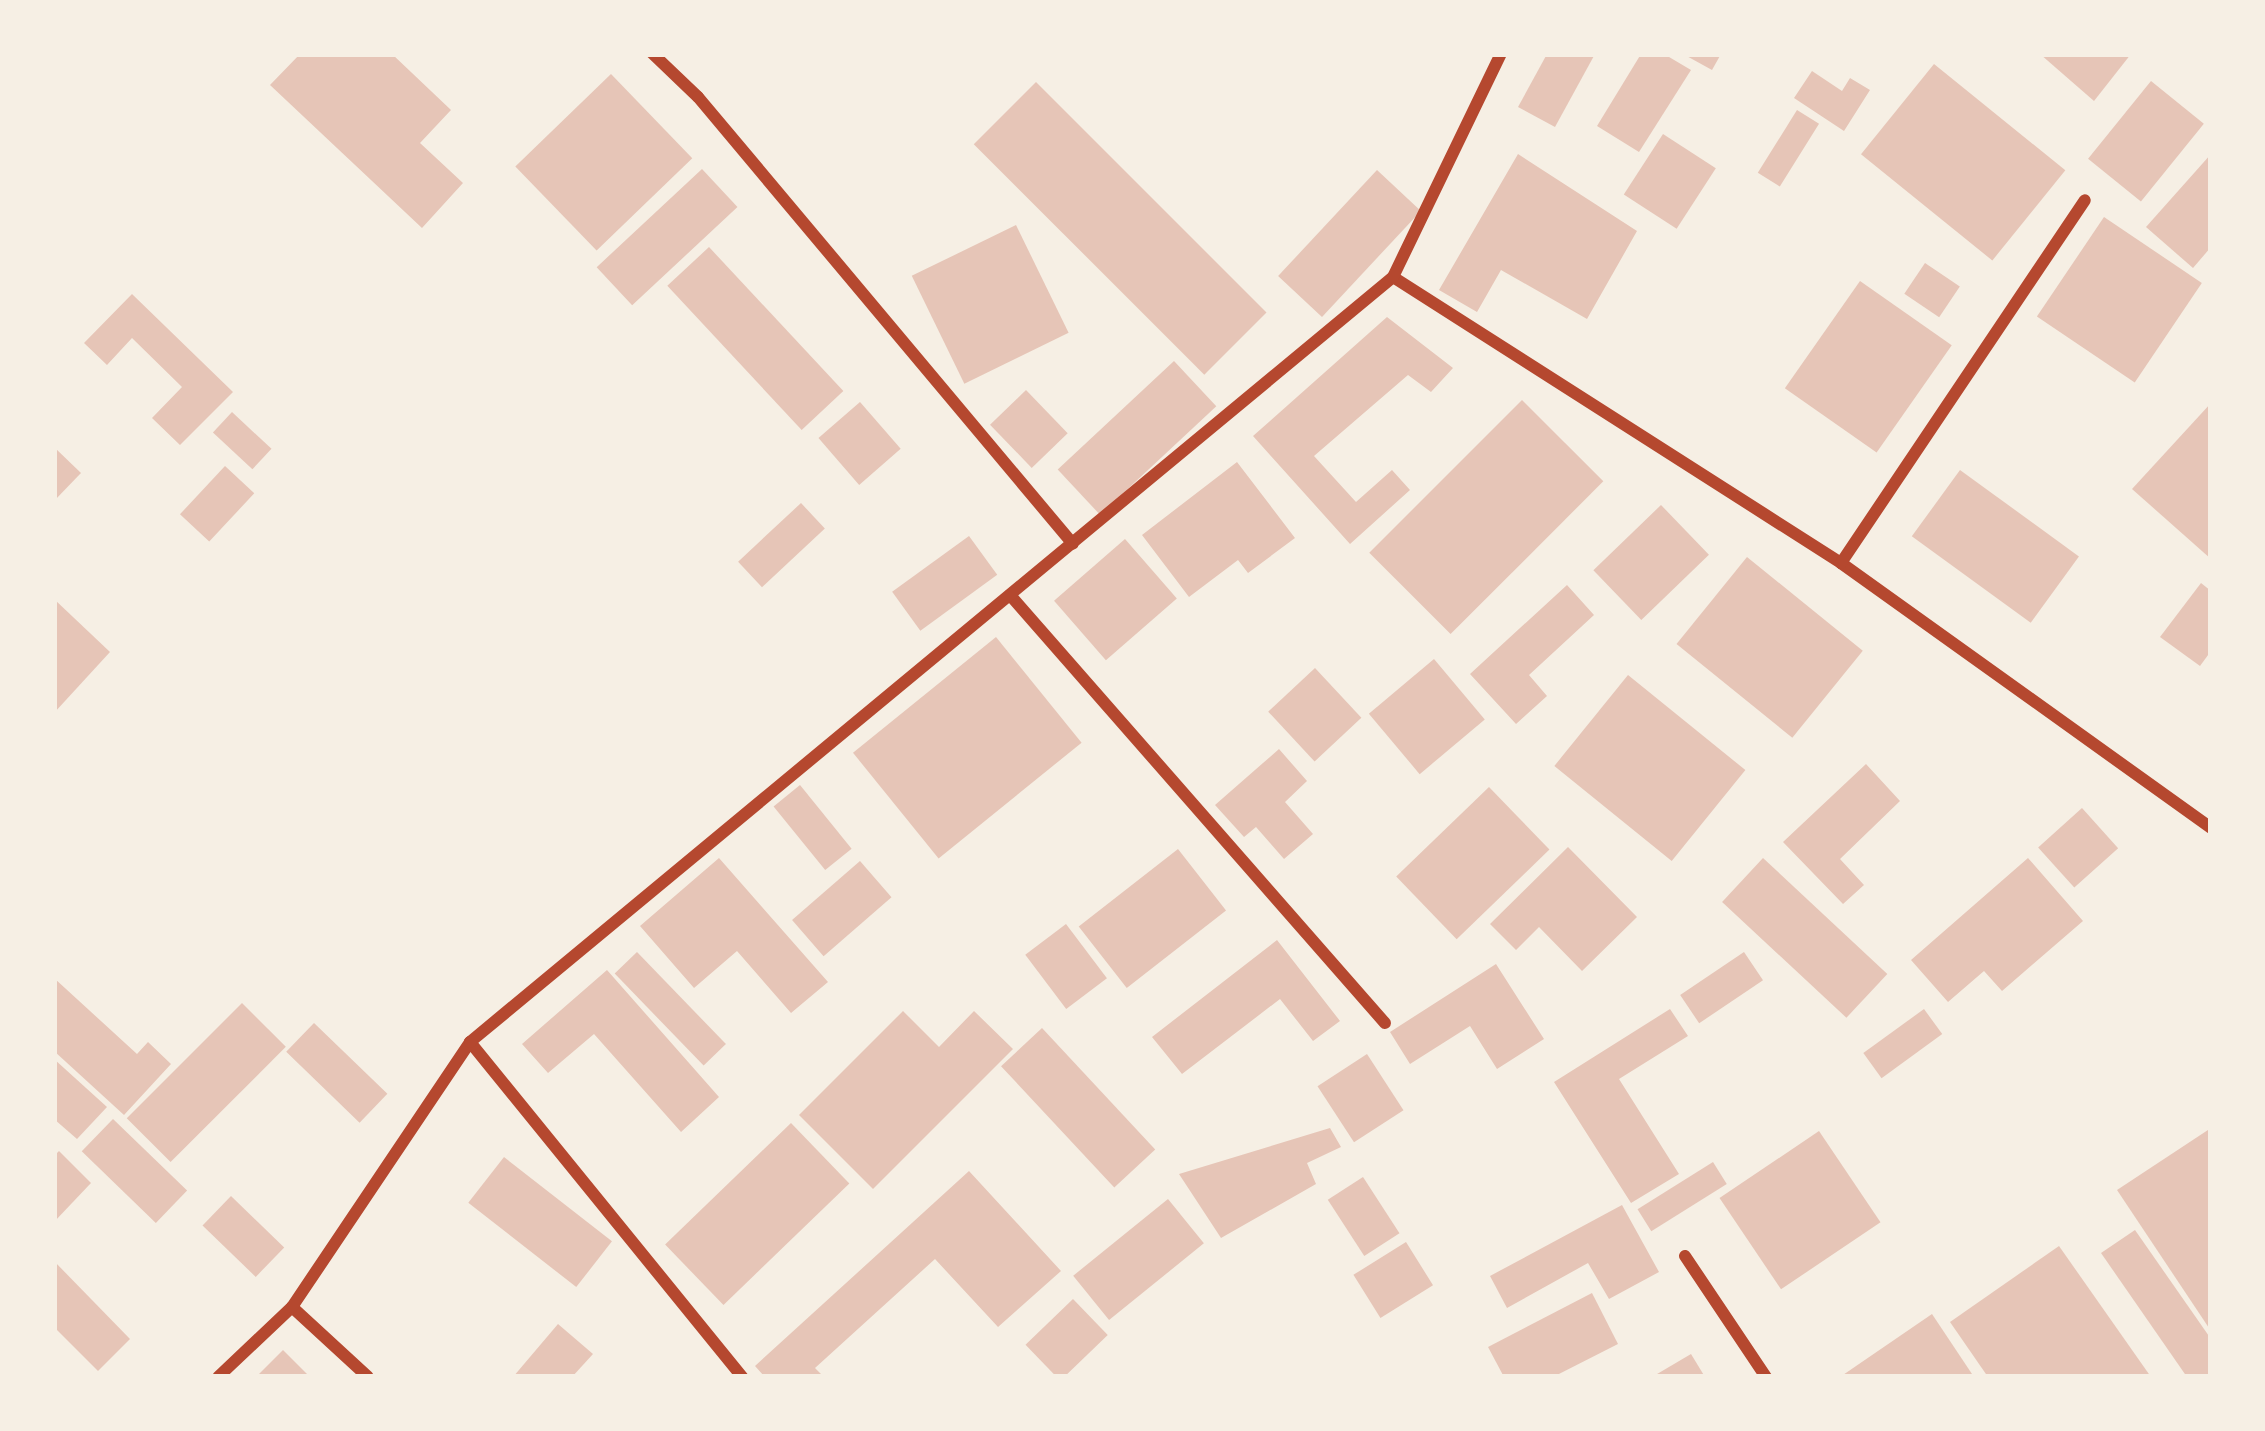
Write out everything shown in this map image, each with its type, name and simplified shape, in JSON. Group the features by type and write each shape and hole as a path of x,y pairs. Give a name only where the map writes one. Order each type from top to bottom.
{"street":[{"path":"652,54 698,97 1073,544"},
{"path":"218,1377 292,1307 470,1042 1393,277 1501,54"},
{"path":"1841,563 2085,200"},
{"path":"1393,277 1841,563 2211,828"},
{"path":"1010,596 1384,1023"},
{"path":"470,1042 742,1377"},
{"path":"1685,1256 1766,1377"},
{"path":"292,1307 368,1377"}],"building":[{"path":"300,54 392,54 451,110 420,143 463,183 422,228 270,85"},
{"path":"1547,54 1595,54 1555,127 1518,107"},
{"path":"1641,54 1664,54 1691,70 1639,152 1597,126"},
{"path":"1683,54 1721,54 1712,70"},
{"path":"2040,54 2131,54 2094,101"},
{"path":"1934,64 2065,170 1992,261 1861,154"},
{"path":"1812,71 1842,91 1850,78 1870,90 1844,131 1794,98"},
{"path":"611,74 692,158 597,251 515,166"},
{"path":"2151,81 2204,124 2141,202 2088,159"},
{"path":"1036,82 1267,313 1204,375 974,144"},
{"path":"1797,110 1819,124 1780,187 1758,173"},
{"path":"1663,134 1716,168 1677,229 1624,194"},
{"path":"1518,154 1637,231 1587,319 1501,270 1477,312 1439,290"},
{"path":"2211,154 2211,247 2193,268 2146,227"},
{"path":"702,169 737,207 632,305 597,267"},
{"path":"1377,170 1421,211 1322,317 1278,276"},
{"path":"2104,217 2202,283 2135,382 2037,316"},
{"path":"1016,225 1069,333 964,384 912,276"},
{"path":"709,247 843,391 802,430 667,286"},
{"path":"1925,263 1960,286 1939,317 1904,294"},
{"path":"1860,281 1952,345 1877,453 1785,388"},
{"path":"132,294 233,392 180,445 152,418 182,387 132,338 107,365 84,343"},
{"path":"1387,317 1453,368 1431,392 1408,375 1314,456 1356,502 1392,470 1410,490 1350,544 1253,436"},
{"path":"1174,361 1216,406 1100,515 1058,469"},
{"path":"1026,390 1068,433 1032,468 990,425"},
{"path":"1522,400 1603,481 1451,634 1369,553"},
{"path":"860,402 901,449 859,485 818,438"},
{"path":"2211,403 2211,559 2132,489"},
{"path":"232,412 271,449 252,469 213,432"},
{"path":"54,447 81,473 54,501"},
{"path":"1237,462 1295,538 1248,573 1238,560 1189,597 1142,535"},
{"path":"225,466 254,493 209,542 180,514"},
{"path":"1960,470 2079,556 2031,623 1912,536"},
{"path":"801,503 825,529 762,587 738,562"},
{"path":"1661,505 1709,555 1641,620 1593,570"},
{"path":"969,536 997,575 920,631 892,592"},
{"path":"1125,539 1177,599 1106,660 1054,601"},
{"path":"1747,557 1863,651 1792,738 1677,644"},
{"path":"2201,583 2211,591 2211,651 2200,666 2160,637"},
{"path":"1567,585 1594,615 1529,675 1547,696 1516,724 1470,674"},
{"path":"54,599 110,652 54,713"},
{"path":"996,637 1082,743 939,858 853,753"},
{"path":"1434,659 1485,720 1420,774 1369,714"},
{"path":"1315,668 1361,718 1315,761 1268,712"},
{"path":"1628,675 1745,770 1672,861 1554,766"},
{"path":"1279,749 1307,781 1285,802 1313,834 1284,859 1256,827 1244,837 1215,805"},
{"path":"1866,764 1900,801 1840,859 1864,885 1843,904 1783,842"},
{"path":"800,785 852,849 825,870 774,806"},
{"path":"1489,787 1549,850 1457,939 1396,877"},
{"path":"2082,808 2118,848 2074,888 2038,847"},
{"path":"1568,847 1637,917 1582,971 1539,927 1516,950 1490,924"},
{"path":"1178,849 1226,910 1127,988 1079,927"},
{"path":"719,858 828,982 791,1013 737,951 694,988 640,926"},
{"path":"1763,858 1887,974 1846,1018 1722,902"},
{"path":"2028,858 2083,921 2002,991 1984,971 1948,1002 1911,960"},
{"path":"860,861 891,897 824,956 792,920"},
{"path":"1066,924 1107,978 1066,1009 1025,955"},
{"path":"1277,940 1340,1021 1313,1041 1280,999 1182,1074 1152,1037"},
{"path":"637,952 726,1044 704,1066 615,974"},
{"path":"1744,952 1763,980 1699,1023 1680,995"},
{"path":"1496,964 1544,1039 1497,1069 1470,1026 1410,1064 1390,1032"},
{"path":"607,970 719,1097 681,1132 594,1034 548,1073 522,1044"},
{"path":"54,978 137,1054 148,1042 171,1064 124,1115 54,1051"},
{"path":"242,1003 286,1047 171,1162 127,1118"},
{"path":"1670,1009 1688,1036 1619,1079 1679,1174 1631,1203 1554,1082"},
{"path":"1924,1009 1942,1034 1882,1078 1863,1053"},
{"path":"903,1011 939,1047 974,1011 1013,1049 873,1189 799,1115"},
{"path":"314,1023 387,1094 360,1123 286,1052"},
{"path":"1042,1028 1155,1149 1114,1188 1001,1066"},
{"path":"1367,1054 1403,1110 1354,1142 1318,1086"},
{"path":"54,1059 107,1107 77,1139 54,1119"},
{"path":"113,1119 187,1191 156,1223 82,1151"},
{"path":"791,1123 849,1183 723,1305 665,1245"},
{"path":"1330,1128 1341,1147 1307,1163 1316,1184 1221,1238 1179,1174"},
{"path":"2211,1128 2211,1331 2117,1190"},
{"path":"1819,1131 1881,1222 1781,1289 1720,1198"},
{"path":"59,1151 91,1183 54,1222 54,1156"},
{"path":"504,1157 612,1241 576,1287 468,1203"},
{"path":"1713,1162 1727,1184 1651,1231 1638,1209"},
{"path":"969,1171 1061,1271 998,1327 935,1259 815,1368 824,1377 765,1377 755,1366"},
{"path":"1363,1177 1399,1233 1364,1256 1328,1200"},
{"path":"231,1196 284,1247 256,1277 203,1225"},
{"path":"1168,1199 1204,1243 1109,1320 1073,1276"},
{"path":"1622,1205 1659,1272 1609,1299 1588,1263 1507,1308 1490,1276"},
{"path":"2135,1230 2211,1339 2211,1377 2187,1377 2101,1253"},
{"path":"1406,1242 1433,1285 1380,1318 1353,1275"},
{"path":"2059,1246 2151,1377 1988,1377 1950,1322"},
{"path":"54,1261 130,1339 98,1371 54,1327"},
{"path":"1592,1293 1618,1344 1553,1377 1504,1377 1488,1347"},
{"path":"1073,1299 1108,1335 1064,1377 1057,1377 1026,1345"},
{"path":"1932,1314 1974,1377 1840,1377"},
{"path":"558,1324 593,1354 572,1377 513,1377"},
{"path":"283,1350 310,1377 256,1377"},
{"path":"1691,1354 1705,1377 1652,1377"}]}
